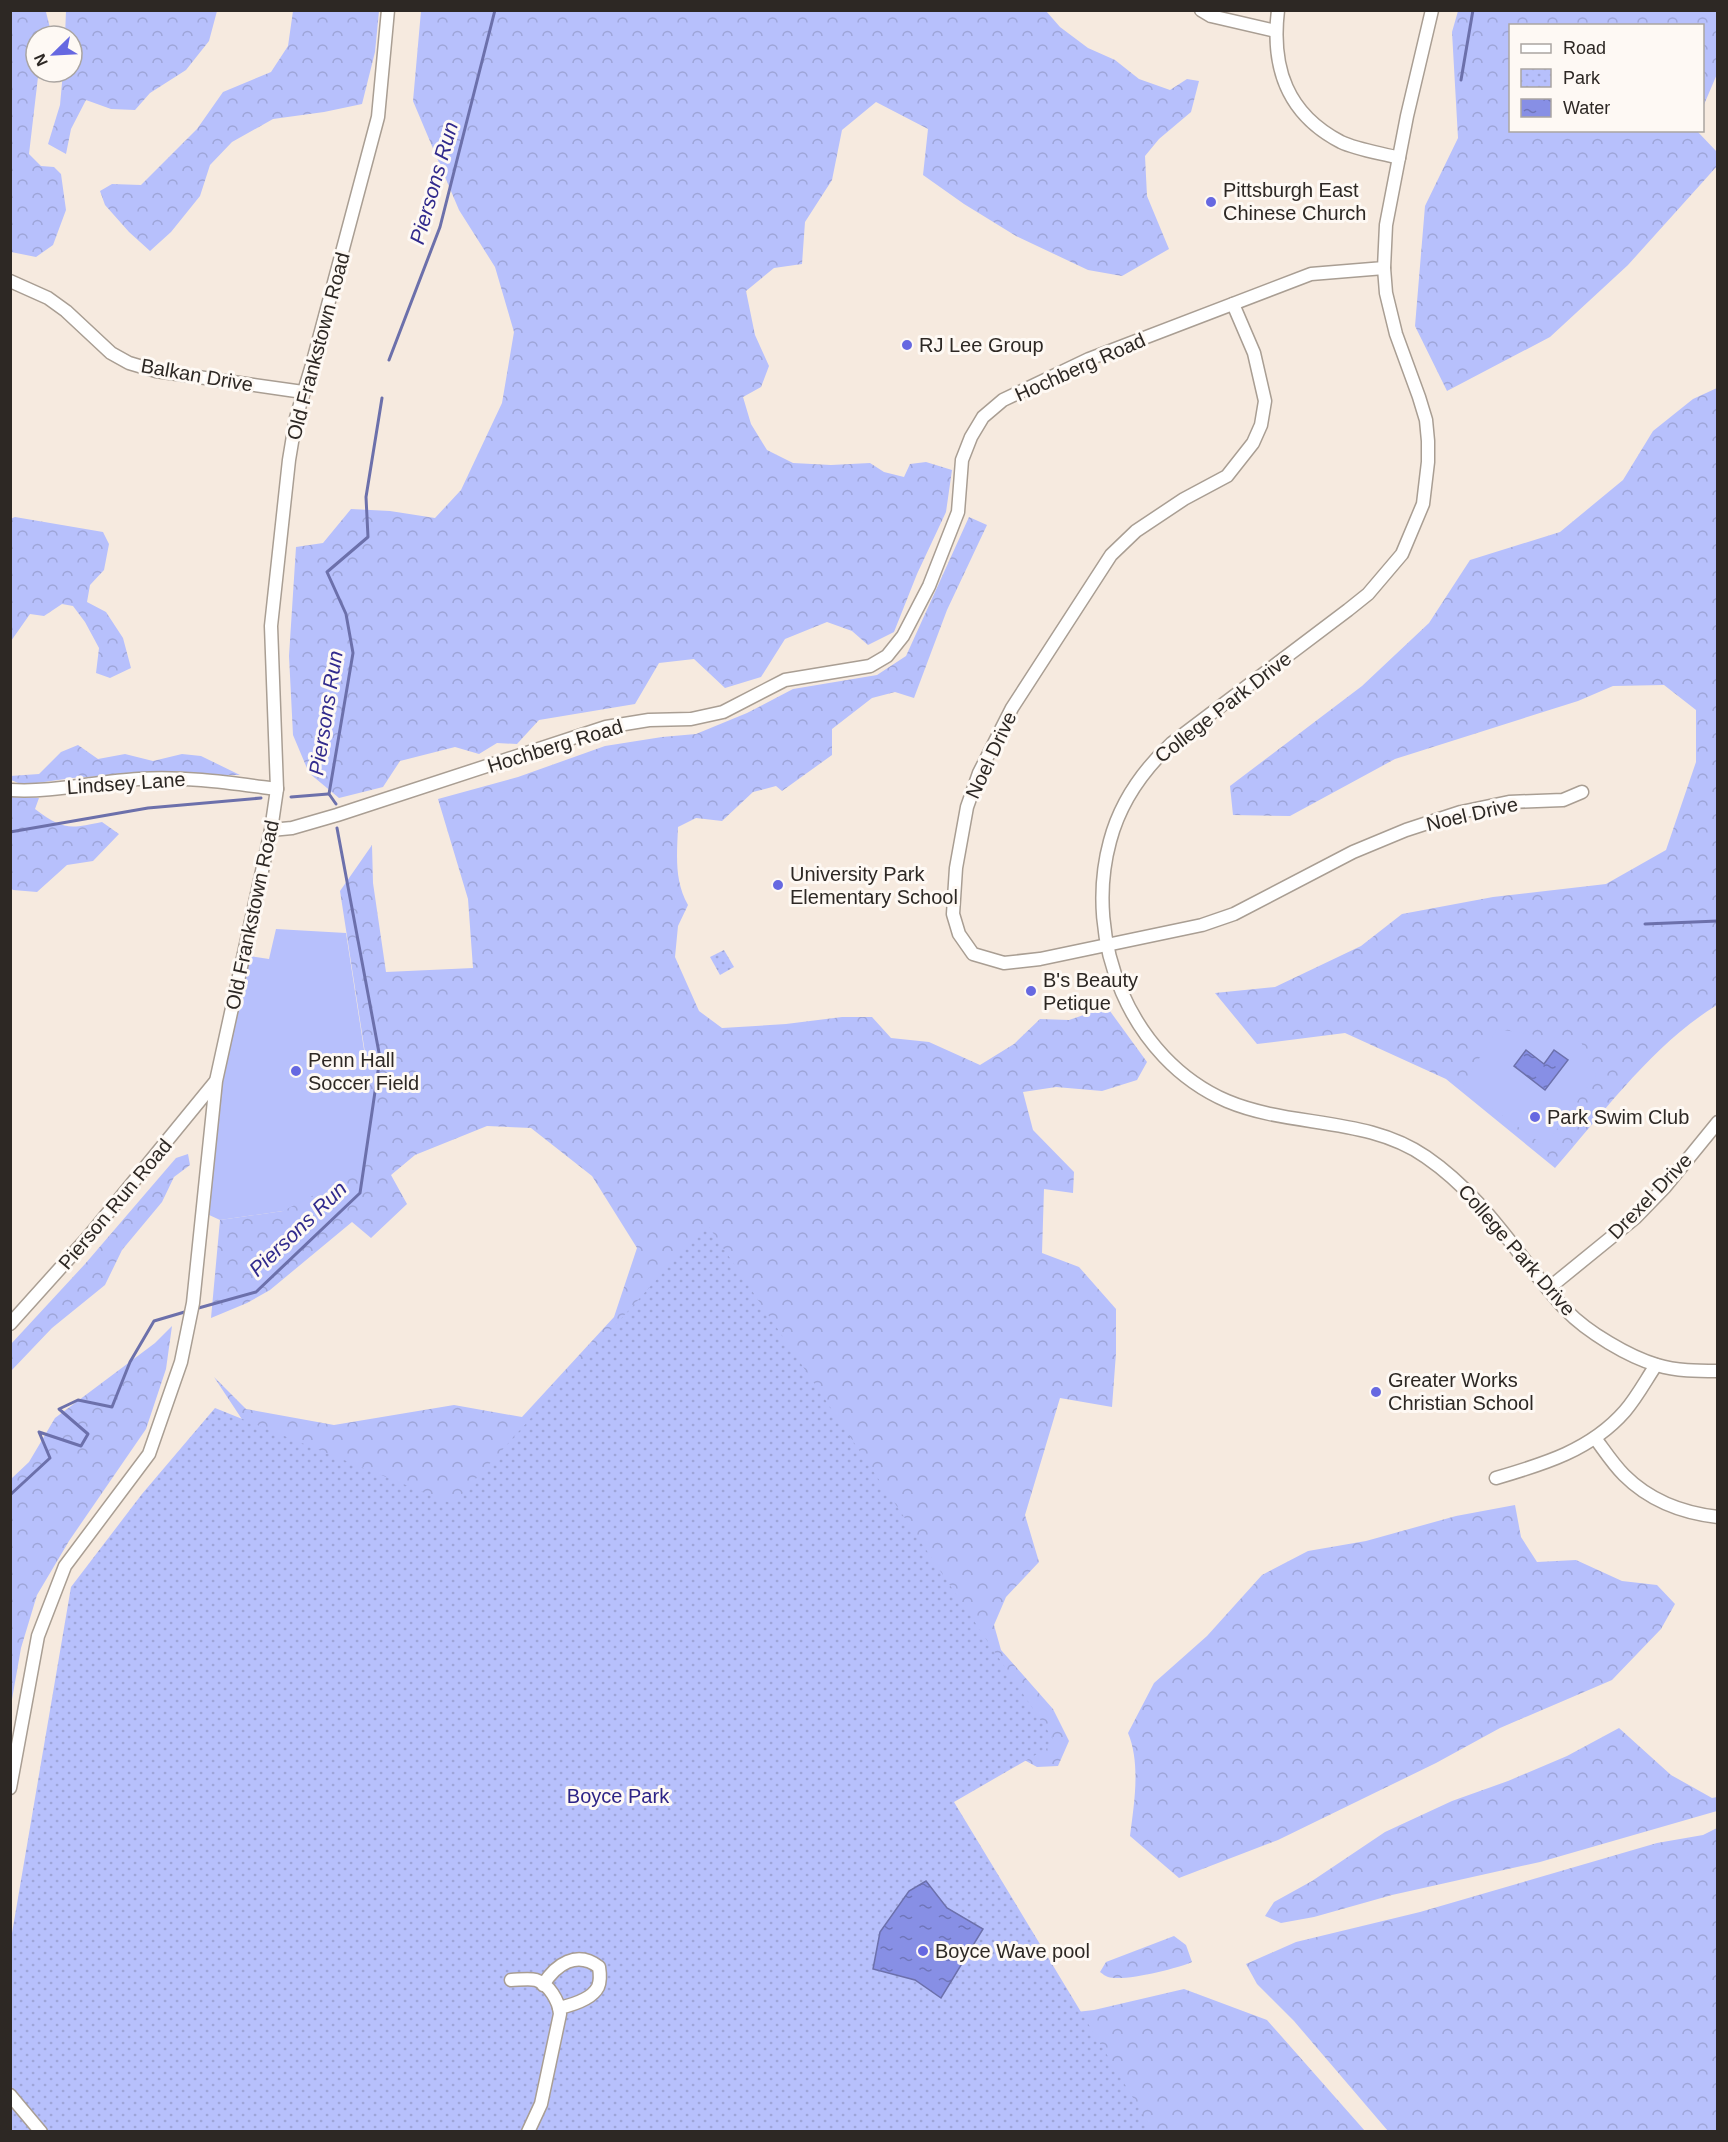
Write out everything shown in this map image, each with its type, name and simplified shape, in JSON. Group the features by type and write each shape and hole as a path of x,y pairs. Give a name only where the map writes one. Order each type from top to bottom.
{"street":[{"name":"Old Frankstown Road","path":"10,1788 38,1636 65,1566 149,1454 182,1362 193,1303 216,1081 271,830 277,789 271,626 289,460 296,418 378,117 388,10"},
{"path":"1201,10 1211,16 1276,31"},
{"path":"1278,10 1276,53 1282,78 1297,107 1317,126 1343,143 1399,158"},
{"path":"1384,268 1386,225 1407,116 1432,10"},
{"name":"Hochberg Road","path":"271,830 292,828 337,815 606,727 649,720 691,719 723,712 785,680 870,666 887,656 903,636 929,586 958,512 962,460 982,417 1012,396 1089,359 1311,274 1384,268"},
{"name":"College Park Drive","path":"1384,268 1386,293 1396,334 1426,420 1428,462 1423,504 1402,554 1368,594 1172,743 1138,782 1117,820 1106,859 1101,903 1106,944 1120,989 1139,1026 1166,1058 1202,1086 1227,1101 1256,1110 1366,1131 1395,1140 1421,1154 1448,1172 1472,1195 1568,1312 1594,1332 1626,1352 1656,1365 1688,1371 1718,1371"},
{"name":"Balkan Drive","path":"10,281 48,298 66,311 111,353 129,363 156,371 303,392"},
{"name":"Noel Drive","path":"1233,304 1254,353 1265,401 1261,425 1253,443 1227,476 1184,499 1136,531 1111,555 1012,708 979,773 967,807 956,868 953,914 959,934 973,954 1004,963 1040,959 1202,925 1234,914 1353,852 1406,830 1450,816 1509,802 1563,800 1582,792"},
{"name":"Lindsey Lane","path":"10,790 82,786 139,779 190,778 277,789"},
{"name":"Pierson Run Road","path":"10,1324 89,1236 216,1081"},
{"name":"Drexel Drive","path":"1549,1288 1635,1218 1718,1122"},
{"path":"1496,1478 1541,1465 1571,1453 1595,1438 1625,1411 1656,1365"},
{"path":"1595,1438 1623,1475 1643,1491 1681,1511 1718,1517"},
{"path":"543,1985 561,1965 578,1957 590,1959 599,1967 598,1988 589,1996 570,2006 559,2008"},
{"path":"511,1980 535,1980 550,1989 560,2014 541,2104 528,2132"},
{"path":"10,2095 41,2132"}],"green space":[{"path":"66,10 217,11 209,41 186,70 150,93 135,110 111,109 86,100 71,129 66,154 48,144 60,105 62,84 84,84 84,24 65,24"},
{"path":"10,11 46,12 49,24 24,24 24,84 37,84 29,154 41,166 54,167 61,174 66,210 53,245 36,257 11,252"},
{"path":"293,11 379,11 375,52 362,104 273,119 232,142 210,165 200,196 171,232 150,251 105,205 100,191 112,184 141,185 197,129 223,92 271,72 288,46"},
{"path":"421,11 1046,11 1060,27 1088,48 1115,60 1139,79 1170,90 1187,79 1199,81 1191,112 1159,139 1145,156 1147,196 1169,249 1122,276 1088,270 1016,236 923,175 928,129 876,102 842,130 832,180 805,222 802,264 774,268 746,291 755,335 769,366 761,387 743,397 751,424 767,450 793,463 831,465 870,463 884,472 904,477 910,464 926,462 952,470 946,512 917,574 894,632 868,645 852,631 827,622 785,639 761,677 725,688 694,659 659,663 635,704 539,720 517,744 497,743 479,754 455,747 400,761 383,787 339,798 309,773 293,735 289,656 296,547 323,543 351,509 390,511 435,518 461,490 502,403 514,332 495,267 459,210 413,101"},
{"path":"1458,11 1717,11 1717,74 1704,105 1704,24 1509,24 1509,132 1698,132 1717,152 1718,165 1628,265 1550,337 1447,391 1415,326 1425,206 1458,138 1452,32"},
{"path":"1717,388 1717,1005 1693,1021 1650,1059 1555,1168 1446,1079 1345,1033 1257,1044 1215,993 1275,987 1361,946 1402,914 1493,897 1606,884 1666,850 1696,762 1696,710 1664,685 1613,686 1578,701 1395,759 1290,816 1233,815 1230,786 1362,686 1429,623 1470,560 1560,532 1623,480 1653,431 1693,399"},
{"path":"15,517 103,532 109,544 104,570 90,585 87,602 106,612 123,638 131,668 110,678 96,673 99,648 73,606 62,604 44,616 30,614 11,641 10,519"},
{"path":"969,517 987,525 947,610 914,698 895,692 872,698 832,729 832,755 782,791 776,786 753,792 722,821 696,818 678,827 678,877 688,905 678,926 675,957 699,1011 722,1028 786,1024 842,1017 872,1017 891,1038 929,1042 980,1065 1014,1044 1040,1019 1069,1020 1107,1007 1147,1062 1137,1080 1102,1091 1056,1087 1023,1092 1033,1130 1074,1172 1073,1193 1044,1189 1042,1253 1079,1267 1116,1309 1112,1407 1060,1398 1025,1515 1039,1562 1006,1597 994,1625 1001,1650 1053,1709 1069,1741 1058,1766 1037,1767 995,1744 323,1542 214,1377 246,1409 334,1425 454,1405 522,1417 614,1317 637,1248 592,1176 531,1128 487,1126 415,1155 391,1175 407,1204 371,1238 352,1222 270,1290 247,1303 211,1318 220,1220 283,1211 366,1059 340,891 372,845 373,883 386,972 473,968 468,899 438,799 518,777 605,746 696,734 747,713 793,689 877,675 906,656"},
{"path":"78,745 98,759 125,754 153,761 182,754 201,756 240,775 177,771 72,778 23,785 11,780 10,776 39,774 61,752"},
{"path":"11,797 39,798 35,809 60,824 82,826 102,822 119,834 93,861 67,865 37,892 13,890 10,887"},
{"name":"Penn Hall Soccer Field","path":"276,929 346,933 379,1147 351,1176 283,1211 220,1220 207,1214 221,1082 250,956 269,959"},
{"path":"724,950 734,967 720,975 710,957"},
{"name":"Park Swim Club","path":"1497,1029 1581,1042 1596,1075 1545,1146 1462,1087"},
{"path":"188,1154 190,1165 174,1177 162,1202 122,1250 105,1285 52,1328 11,1371 11,1344 85,1264 176,1158"},
{"name":"Boyce Park","path":"707,1224 1056,1743 954,1802 1153,2131 11,2132 11,1939 71,1587 142,1494 215,1408 453,1504"},
{"path":"172,1326 166,1369 146,1429 69,1541 37,1595 21,1648 11,1705 11,1479 29,1462 55,1418 155,1343"},
{"path":"1515,1505 1521,1537 1537,1562 1576,1560 1622,1581 1657,1585 1675,1604 1661,1629 1612,1680 1500,1728 1436,1763 1278,1840 1179,1878 1130,1836 1135,1798 1135,1771 1128,1733 1154,1683 1207,1636 1262,1575 1308,1551 1366,1541 1456,1516"},
{"path":"1619,1728 1671,1775 1712,1798 1717,1797 1717,1811 1540,1862 1392,1895 1314,1917 1281,1923 1265,1916 1274,1902 1312,1881 1385,1832 1452,1801 1567,1756"},
{"path":"1717,1828 1717,2131 1388,2131 1294,2021 1257,1984 1246,1964 1296,1942 1420,1912 1657,1843 1703,1835"},
{"path":"1174,1936 1186,1945 1192,1962 1125,1978 1108,1977 1100,1972 1106,1962"},
{"path":"1184,1989 1267,2020 1365,2131 870,2132 1025,2018 1094,2010"}],"water":[{"path":"1526,1050 1544,1064 1554,1050 1568,1060 1545,1090 1514,1066"},
{"name":"Boyce Wave pool","path":"926,1881 947,1908 983,1929 941,1998 915,1980 873,1969 880,1932 909,1891"}],"waterway":[{"name":"Piersons Run","path":"389,360 440,227 495,10"},
{"path":"1461,80 1473,10"},
{"name":"Piersons Run","path":"336,804 329,794 353,653 346,614 327,572 368,537 366,497 382,398"},
{"path":"291,797 328,794"},
{"path":"10,832 148,808 261,798"},
{"name":"Piersons Run","path":"195,1309 256,1292 360,1193 380,1058 337,828"},
{"path":"1645,924 1718,921"},
{"name":"Piersons Run","path":"10,1495 50,1458 39,1432 81,1446 88,1434 59,1409 78,1400 112,1407 130,1362 154,1321 188,1311"}],"place":[{"name":"Pittsburgh East Chinese Church","path":"1211,202"},
{"name":"RJ Lee Group","path":"907,345"},
{"name":"University Park Elementary School","path":"778,885"},
{"name":"B's Beauty Petique","path":"1031,991"},
{"name":"Penn Hall Soccer Field","path":"296,1071"},
{"name":"Park Swim Club","path":"1535,1117"},
{"name":"Greater Works Christian School","path":"1376,1392"},
{"name":"Boyce Wave pool","path":"923,1951"}]}
